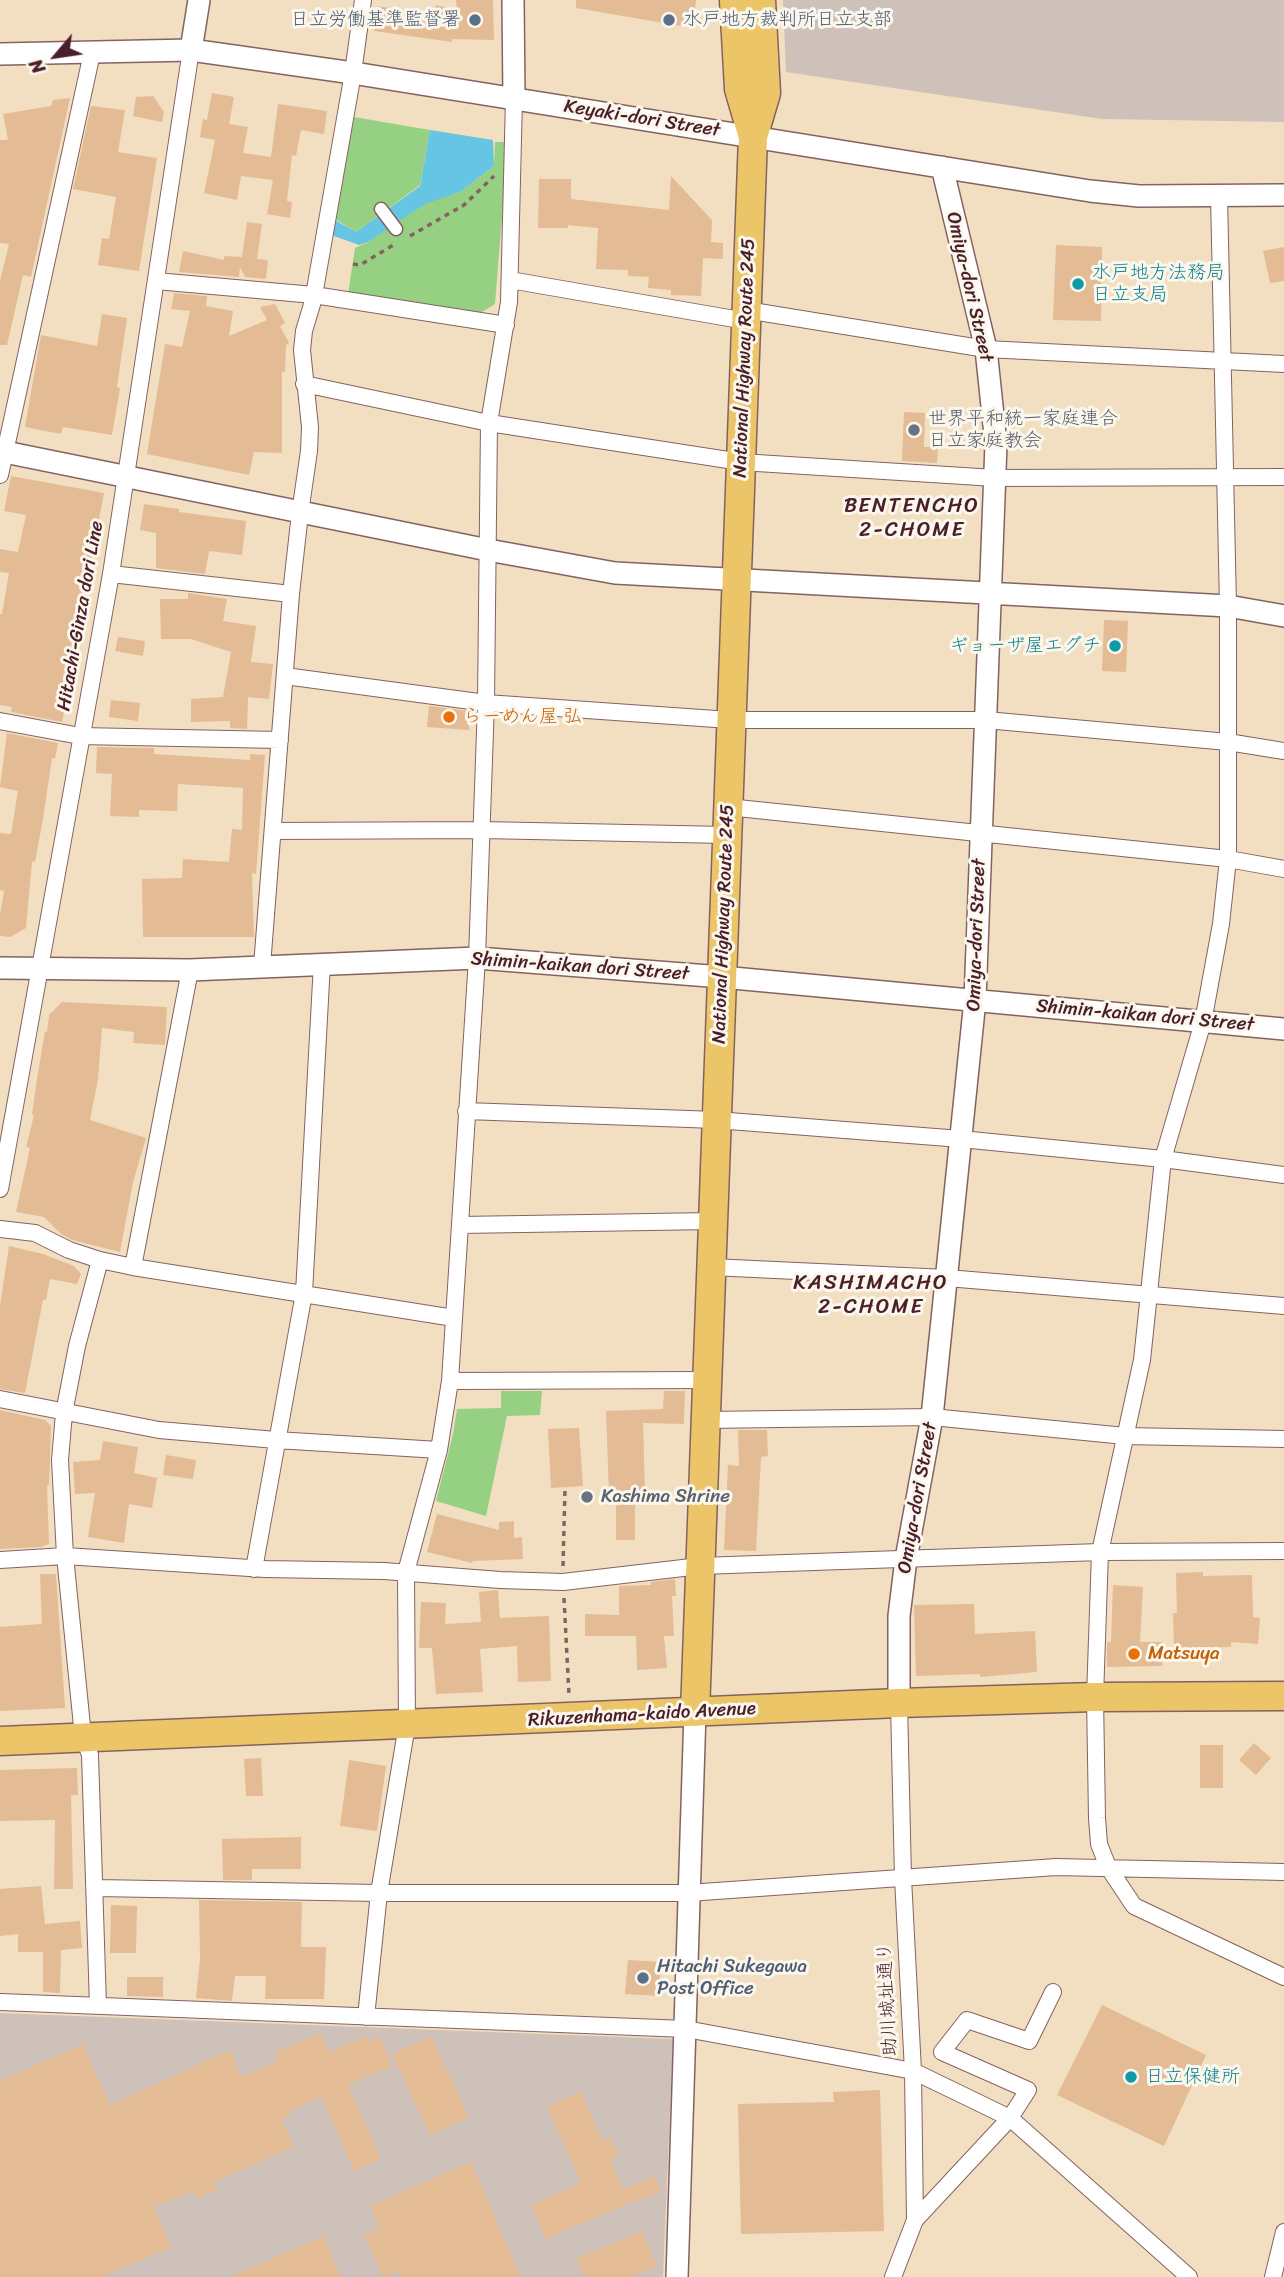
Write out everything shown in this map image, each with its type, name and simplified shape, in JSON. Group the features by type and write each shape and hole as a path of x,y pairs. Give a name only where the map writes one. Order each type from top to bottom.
{"highway":[{"name":"National Highway Route 245","path":"734,0 739,89 753,136"},
{"name":"National Highway Route 245","path":"695,1712 753,136 766,93 761,0"},
{"name":"Rikuzenhama-kaido Avenue","path":"0,1741 899,1703 1095,1697 1284,1696"}],"street":[{"path":"191,50 199,0"},
{"path":"262,965 291,594 309,451 310,427 302,350 353,73 363,0"},
{"path":"366,2017 379,1893 407,1725 406,1572 439,1450 450,1381 477,958 486,704 489,423 506,325 510,279 514,158 513,0"},
{"name":"Keyaki-dori Street","path":"0,54 191,50 514,98 1090,191 1139,196 1284,195"},
{"name":"Hitachi-Ginza dori Line","path":"0,1189 111,574 191,50"},
{"path":"0,475 2,451 92,53"},
{"name":"Omiya-dori Street","path":"899,1703 899,1616 906,1559 932,1417 975,1000 996,444 986,349 942,167"},
{"path":"1219,195 1228,606 1228,859 1221,924 1203,1022 1163,1159 1142,1360 1100,1552 1095,1697 1099,1844 1108,1867 1135,1906 1284,1977"},
{"path":"382,209 396,229"},
{"path":"510,279 986,349 1284,364"},
{"path":"156,281 314,295 506,325"},
{"path":"304,384 489,423 741,462 995,478 1284,477"},
{"path":"2,451 300,513 615,573 1228,606 1284,616"},
{"path":"111,574 291,594"},
{"path":"285,677 486,704 730,720 986,720 1228,742 1284,751"},
{"path":"0,721 80,736 280,740"},
{"path":"728,807 1228,859 1284,869"},
{"path":"273,831 481,830 727,835"},
{"name":"Shimin-kaikan dori Street","path":"0,968 190,970 477,958 722,977 1284,1029"},
{"path":"254,1569 303,1293 322,963"},
{"path":"133,1267 190,970"},
{"path":"466,1111 716,1120 961,1139 1163,1159 1284,1175"},
{"path":"460,1224 713,1221"},
{"path":"0,1229 35,1233 69,1250 133,1267 454,1318"},
{"path":"98,2006 90,1755 83,1736 65,1556 60,1460 64,1413 77,1346 100,1260"},
{"path":"711,1267 947,1278 1284,1306"},
{"path":"450,1381 707,1380"},
{"path":"0,1399 159,1430 439,1450"},
{"path":"705,1420 932,1417 1125,1436 1284,1439"},
{"path":"0,1560 65,1556 254,1569 406,1572 563,1582 700,1566 1100,1552 1284,1551"},
{"name":"助川城址通り","path":"899,1703 902,1878 913,2071 1010,2118 1189,2277"},
{"path":"677,2277 695,1712"},
{"path":"96,1888 379,1893 688,1893 1056,1867 1284,1872"},
{"path":"893,2277 915,2220 1010,2118 1028,2090 942,2052 967,2020 1029,2041 1054,1992"},
{"path":"0,2002 686,2029 913,2071 915,2220"},
{"path":"1273,2277 1284,2232"}],"path":[{"path":"353,264 360,265 464,205 514,158"},
{"path":"565,1489 563,1582 570,1718"}],"shaded area":[{"path":"783,0 1284,0 1284,122 1102,119 786,72"},
{"path":"0,2013 673,2039 663,2277 0,2277"}],"green space":[{"path":"354,117 430,130 420,185 356,232 335,219"},
{"path":"495,142 508,142 495,304 477,315 348,294 355,248 425,203 460,192 494,166"},
{"path":"501,1391 542,1391 540,1415 507,1416 486,1516 436,1501 457,1409 501,1408"}],"water":[{"path":"430,130 493,140 494,166 460,192 425,204 368,242 359,245 331,235 335,220 356,232 420,186"}],"building":[{"path":"456,0 493,0 494,40 452,39 452,42 374,31 377,6 434,15 436,5 457,10"},
{"name":"水戸地方裁判所日立支部","path":"576,0 696,0 693,28 576,8"},
{"path":"212,93 234,97 229,124 248,127 243,153 271,157 278,104 327,111 324,134 301,130 296,156 292,155 287,201 292,202 290,218 267,214 273,180 241,176 237,200 204,193 215,140 200,137 203,119 207,120"},
{"path":"153,96 164,112 162,122 133,116 136,97"},
{"path":"70,98 31,277 23,275 7,345 0,345 0,281 9,244 0,243 0,140 8,140 3,114 51,106 53,100"},
{"path":"91,106 125,110 118,152 157,158 139,271 98,265 102,238 109,239 116,197 73,189"},
{"path":"671,176 712,220 711,242 723,243 723,259 703,258 701,296 671,295 671,290 648,288 649,277 628,276 628,270 596,269 598,228 568,225 568,228 538,228 539,179 571,179 571,199 669,210"},
{"path":"247,222 262,224 257,259 268,260 266,279 245,277 240,267 239,277 179,272 183,251 224,260 224,256 242,257"},
{"name":"水戸地方法務局 日立支局","path":"1056,245 1102,247 1101,321 1053,320"},
{"path":"1284,247 1284,281 1270,283 1263,251"},
{"path":"174,293 207,296 206,306 233,311 229,336 267,320 260,307 275,304 285,323 280,326 289,343 286,345 285,372 282,372 282,453 254,452 249,475 147,454 165,344 182,347 190,311 171,309"},
{"path":"102,314 127,318 112,435 63,427 61,434 25,427 41,335 97,346"},
{"name":"世界平和統一家庭連合 日立家庭教会","path":"904,412 925,413 924,447 938,447 937,463 902,461"},
{"path":"11,476 104,493 62,722 11,712 12,707 0,705 0,614 9,573 0,572 0,549 18,552 26,515 4,511"},
{"path":"144,504 179,509 179,512 246,521 242,555 209,551 205,574 156,568 156,533 140,530"},
{"path":"188,593 227,599 223,621 256,626 251,662 273,664 269,699 248,697 247,729 230,728 230,721 191,722 191,699 223,697 231,652 191,639 161,639 160,599 188,599"},
{"name":"ギョーザ屋エグチ","path":"1104,620 1128,621 1126,672 1102,671"},
{"path":"118,637 145,641 143,656 115,651"},
{"path":"111,700 140,703 138,721 109,717"},
{"name":"らーめん屋 弘","path":"429,706 470,711 469,730 427,727"},
{"path":"7,733 58,743 55,759 52,758 35,862 32,861 26,928 10,937 0,936 4,891 0,890 0,833 11,834 18,791 0,787"},
{"path":"97,747 154,748 154,754 250,760 250,754 265,755 256,874 252,873 254,937 143,937 142,879 182,878 183,859 229,862 232,829 242,830 243,788 178,784 177,811 139,810 139,817 110,816 112,774 96,773"},
{"path":"62,1002 167,1007 165,1045 133,1043 134,1032 102,1028 98,1079 90,1120 146,1138 133,1182 120,1252 72,1240 61,1234 44,1217 16,1212 30,1148 26,1147 34,1115 45,1031 47,1032 49,1015"},
{"path":"9,1246 43,1254 74,1266 81,1274 77,1284 50,1279 46,1300 43,1300 25,1393 0,1389 0,1306"},
{"path":"664,1391 685,1391 684,1424 643,1423 645,1491 635,1492 635,1540 616,1540 616,1492 609,1493 606,1411 663,1409"},
{"path":"0,1410 45,1420 51,1426 47,1485 49,1544 41,1547 0,1549"},
{"path":"579,1428 583,1486 551,1488 548,1429"},
{"path":"738,1430 767,1430 768,1456 761,1457 756,1551 724,1550 728,1465 739,1466"},
{"path":"103,1441 138,1447 134,1473 157,1478 152,1508 129,1504 124,1543 88,1537 95,1493 75,1494 73,1462 100,1460"},
{"path":"166,1455 196,1460 193,1479 163,1475"},
{"path":"437,1514 499,1530 499,1522 514,1521 514,1538 522,1537 523,1559 472,1563 427,1552"},
{"path":"1203,1572 1203,1576 1252,1575 1253,1617 1260,1618 1258,1644 1231,1642 1231,1647 1174,1648 1176,1573"},
{"path":"40,1574 56,1574 65,1708 0,1711 0,1627 42,1624"},
{"path":"675,1579 676,1596 672,1596 674,1636 664,1636 667,1668 637,1670 636,1636 585,1636 585,1614 619,1615 619,1586 651,1585 651,1582"},
{"path":"1113,1585 1143,1587 1140,1642 1162,1642 1162,1666 1107,1667 1107,1642 1111,1642"},
{"path":"498,1590 500,1618 549,1616 551,1681 518,1682 517,1646 480,1649 483,1692 436,1694 432,1648 419,1648 421,1602 446,1603 445,1624 481,1622 479,1592"},
{"path":"974,1604 975,1634 1035,1631 1037,1672 980,1677 980,1674 916,1676 914,1605"},
{"path":"1254,1743 1271,1758 1256,1775 1239,1760"},
{"path":"1200,1745 1223,1745 1223,1788 1200,1788"},
{"path":"261,1758 263,1796 246,1796 244,1759"},
{"path":"349,1760 386,1766 377,1831 340,1826"},
{"path":"77,1768 78,1795 71,1795 73,1889 54,1889 55,1820 0,1821 0,1770"},
{"path":"301,1837 301,1869 252,1869 252,1880 223,1880 222,1839"},
{"path":"41,1886 45,1924 80,1921 82,1948 61,1950 60,1993 43,1992 43,1952 18,1952 18,1934 0,1936 0,1889"},
{"path":"199,1900 302,1902 301,1947 326,1947 324,1999 265,1999 266,1976 235,1976 232,2001 196,1998 200,1959"},
{"path":"111,1905 137,1906 136,1953 110,1953"},
{"path":"628,1960 661,1962 659,1996 625,1994"},
{"path":"127,1977 163,1977 163,1997 127,1996"},
{"name":"日立保健所","path":"1102,2005 1206,2055 1164,2146 1057,2095"},
{"path":"321,2033 329,2052 366,2036 368,2041 379,2036 392,2066 348,2085 381,2159 354,2171 322,2097 289,2111 291,2116 282,2120 294,2147 214,2182 218,2190 197,2199 193,2191 154,2207 172,2247 102,2277 0,2277 0,2081 83,2044 110,2105 230,2050 242,2077 278,2060 275,2053"},
{"path":"431,2036 469,2117 430,2135 392,2054"},
{"path":"880,2090 884,2231 741,2234 738,2104 834,2102 833,2092"},
{"path":"581,2092 602,2141 611,2137 619,2155 610,2159 623,2190 654,2176 661,2192 546,2239 531,2205 581,2183 547,2107"},
{"path":"471,2162 521,2277 400,2277 398,2271 383,2277 364,2234 379,2228 370,2206"},
{"path":"642,2231 657,2266 631,2277 584,2277 576,2259"},
{"path":"324,2236 341,2277 230,2277"}],"place":[{"name":"日立労働基準監督署","path":"475,20"},
{"name":"水戸地方裁判所日立支部","path":"669,20"},
{"name":"水戸地方法務局 日立支局","path":"1078,284"},
{"name":"世界平和統一家庭連合 日立家庭教会","path":"914,430"},
{"name":"ギョーザ屋エグチ","path":"1115,646"},
{"name":"らーめん屋 弘","path":"449,717"},
{"name":"Kashima Shrine","path":"587,1497"},
{"name":"Matsuya","path":"1134,1654"},
{"name":"Hitachi Sukegawa Post Office","path":"643,1978"},
{"name":"日立保健所","path":"1131,2077"}],"district":[{"name":"BENTENCHO 2-CHOME","path":"912,519"},
{"name":"KASHIMACHO 2-CHOME","path":"871,1296"}]}
